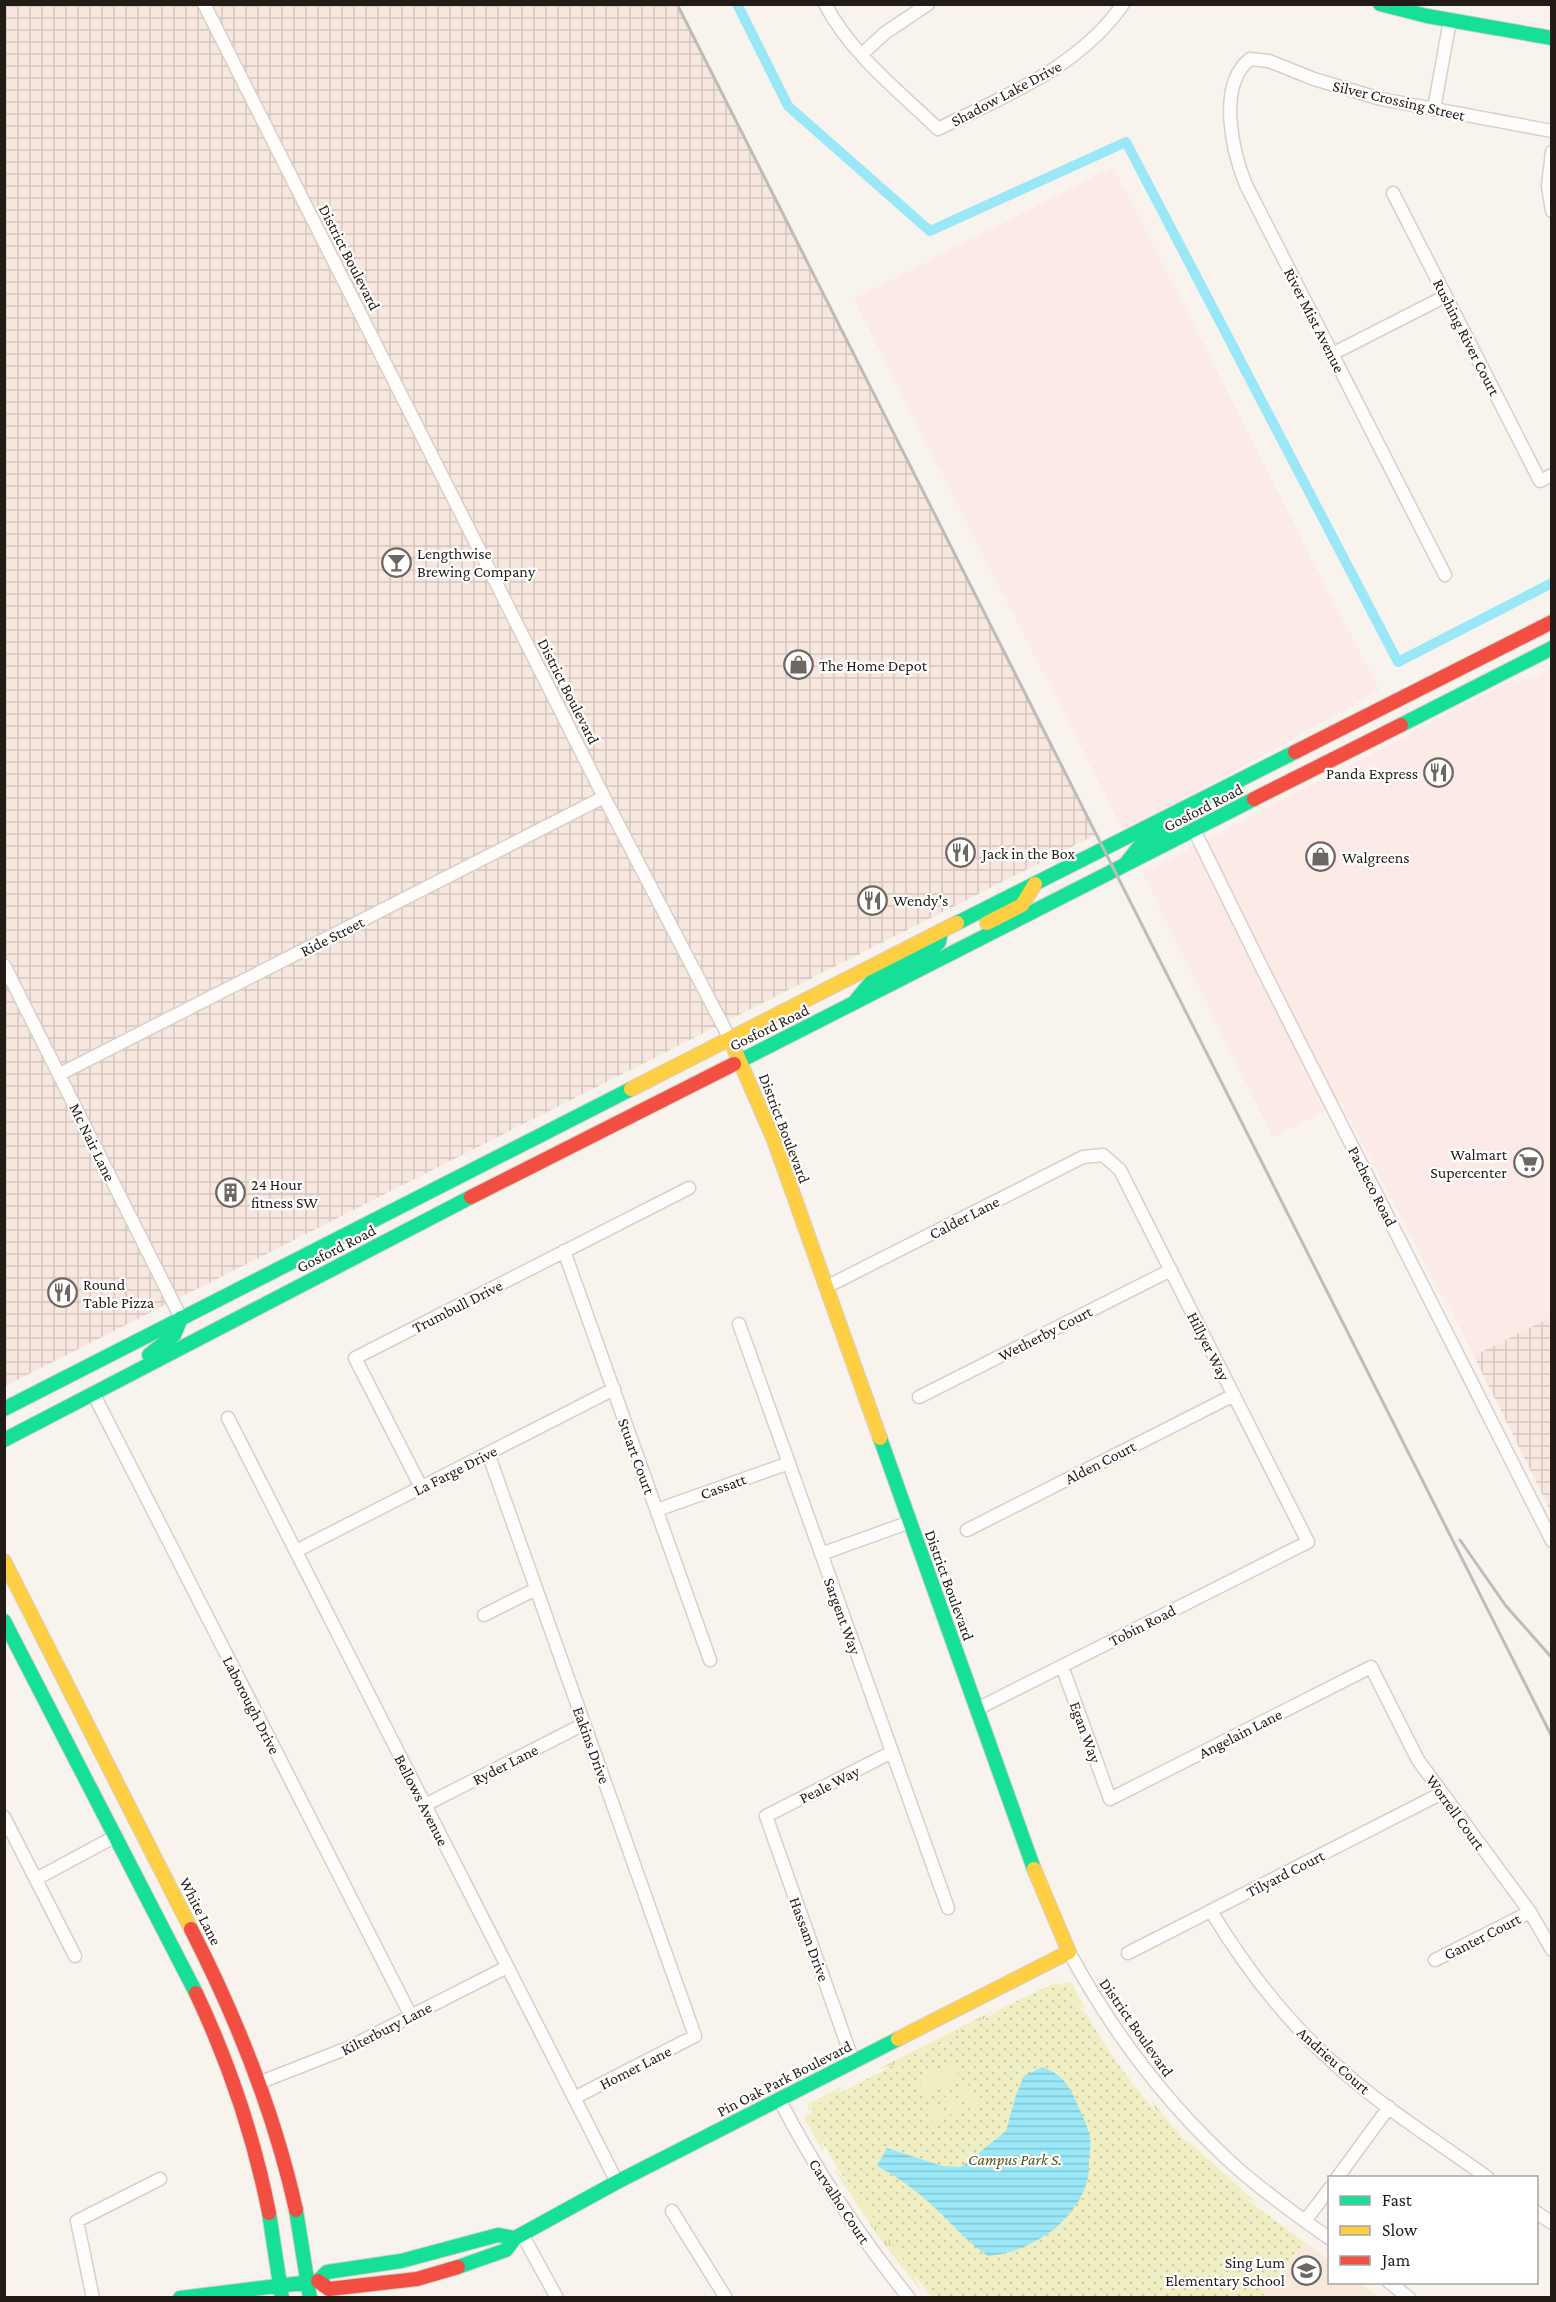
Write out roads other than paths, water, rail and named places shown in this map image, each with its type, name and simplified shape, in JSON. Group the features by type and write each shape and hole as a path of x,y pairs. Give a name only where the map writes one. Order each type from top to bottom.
{"main road":[{"path":"1380,4 1450,20 1551,38"},
{"name":"Gosford Road","path":"4,1409 1551,622"},
{"name":"Gosford Road","path":"4,1440 740,1059 956,952 1551,648"},
{"path":"1194,830 1197,821 1207,809 1250,787 1272,764"},
{"path":"1122,867 1143,842 1179,821 1188,806"},
{"path":"956,952 959,938 1022,905 1036,883"},
{"path":"853,1004 873,980 932,949 939,942 941,931"},
{"name":"District Boulevard","path":"730,1039 774,1140 1036,1874 1070,1952"},
{"path":"350,1259 386,1228 474,1181 481,1167"},
{"path":"107,1386 171,1339 180,1329 181,1318"},
{"name":"White Lane","path":"4,1561 223,1991 261,2082 280,2142 313,2281 310,2298"},
{"path":"4,1621 195,1994 234,2084 256,2155 274,2235 282,2291"},
{"name":"Pin Oak Park Boulevard","path":"313,2281 329,2289 417,2279 506,2250 518,2236 617,2182 1070,1952"},
{"name":"Pin Oak Park Boulevard","path":"180,2298 282,2291 313,2281 327,2272 401,2261 498,2235 518,2236"}],"street":[{"name":"District Boulevard","path":"204,4 604,797 730,1039"},
{"path":"825,4 843,32 862,54 898,23 928,4"},
{"name":"Shadow Lake Drive","path":"862,54 938,129 1045,75 1067,61 1090,43 1123,4"},
{"path":"1434,109 1450,20"},
{"name":"Silver Crossing Street","path":"1250,59 1269,61 1314,79 1381,99 1551,131"},
{"name":"River Mist Avenue","path":"1250,59 1240,67 1231,107 1230,127 1238,166 1445,575"},
{"path":"1551,152 1548,186 1551,211"},
{"name":"Rushing River Court","path":"1393,193 1446,296 1546,478"},
{"path":"1332,354 1446,296"},
{"name":"Ride Street","path":"60,1074 604,797"},
{"name":"Pacheco Road","path":"1194,830 1551,1541"},
{"name":"Mc Nair Lane","path":"4,965 9,985 60,1074 181,1318"},
{"name":"Calder Lane","path":"826,1287 1083,1157 1103,1155"},
{"name":"Hillyer Way","path":"1103,1155 1120,1170 1308,1542"},
{"name":"Trumbull Drive","path":"421,1487 355,1358 689,1188"},
{"name":"Stuart Court","path":"564,1251 710,1660"},
{"name":"Wetherby Court","path":"919,1397 1170,1270"},
{"name":"Sargent Way","path":"739,1324 948,1908"},
{"name":"La Farge Drive","path":"296,1551 614,1389"},
{"name":"Laborough Drive","path":"93,1393 411,2016"},
{"name":"Alden Court","path":"967,1530 1234,1395"},
{"name":"Bellows Avenue","path":"228,1418 617,2182"},
{"name":"Eakins Drive","path":"488,1453 696,2036"},
{"name":"Cassatt","path":"657,1510 789,1462"},
{"path":"821,1554 910,1522"},
{"name":"Tobin Road","path":"977,1709 1308,1542"},
{"path":"484,1615 536,1589"},
{"name":"Egan Way","path":"1062,1666 1110,1799"},
{"name":"Angelain Lane","path":"1110,1799 1371,1667"},
{"name":"Worrell Court","path":"1371,1667 1418,1760 1530,1912 1551,1950"},
{"name":"Ryder Lane","path":"425,1805 584,1724"},
{"name":"Peale Way","path":"766,1816 892,1752"},
{"name":"Tilyard Court","path":"1128,1953 1442,1794"},
{"name":"Hassam Drive","path":"766,1816 853,2061"},
{"path":"4,1817 75,1956"},
{"path":"36,1878 116,1836"},
{"name":"Andrieu Court","path":"1211,1911 1232,1946 1281,2010 1338,2067 1485,2176"},
{"name":"Ganter Court","path":"1435,1960 1530,1912"},
{"name":"District Boulevard","path":"1070,1952 1090,1990 1126,2045 1182,2114 1237,2167 1328,2238"},
{"name":"Kilterbury Lane","path":"261,2082 331,2056 507,1967"},
{"name":"Homer Lane","path":"574,2098 696,2036"},
{"name":"Carvalho Court","path":"779,2099 829,2187 859,2233 909,2298"},
{"path":"1338,2176 1389,2107"},
{"path":"93,2298 77,2221 160,2179"},
{"path":"1305,2221 1328,2189"},
{"path":"672,2211 726,2298"},
{"path":"1538,2213 1551,2223"},
{"path":"518,2236 557,2298"},
{"path":"1390,2284 1409,2298"}],"water":[{"path":"1042,2067 1057,2074 1066,2084 1087,2126 1090,2142 1087,2182 1072,2211 1048,2233 1019,2249 988,2256 921,2196 877,2166 887,2148 942,2166 961,2167 1006,2131 1024,2076"}],"waterway":[{"path":"737,4 788,106 930,231 1126,142 1398,662 1552,583"}],"railway":[{"path":"677,4 1552,1737"},
{"path":"1460,1540 1506,1606 1552,1658"}],"place":[{"name":"Lengthwise Brewing Company","path":"396,562"},
{"name":"The Home Depot","path":"798,665"},
{"name":"Panda Express","path":"1439,773"},
{"name":"Jack in the Box","path":"961,853"},
{"name":"Walgreens","path":"1321,857"},
{"name":"Wendy's","path":"872,900"},
{"name":"Walmart Supercenter","path":"1528,1163"},
{"name":"24 Hour fitness SW","path":"230,1193"},
{"name":"Round Table Pizza","path":"62,1293"},
{"name":"Sing Lum Elementary School","path":"1306,2271"}],"park label":[{"name":"Campus Park S.","path":"1015,2159"}]}
